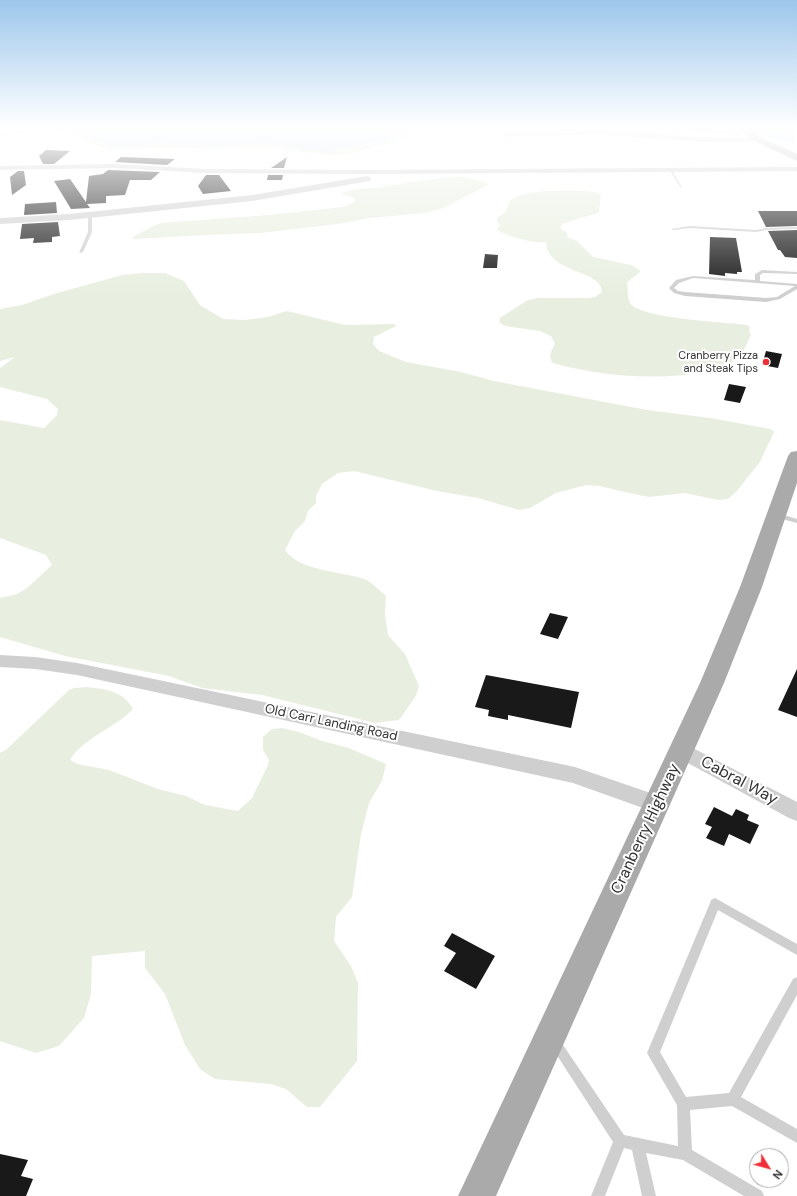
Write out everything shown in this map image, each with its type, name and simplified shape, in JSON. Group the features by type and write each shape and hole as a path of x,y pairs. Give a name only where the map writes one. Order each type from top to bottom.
{"main road":[{"name":"Cranberry Highway","path":"477,1196 682,751 712,683 751,587 787,518 796,461"}],"street":[{"path":"0,222 90,215 274,196 339,184"},
{"name":"Old Carr Landing Road","path":"0,661 35,663 78,669 568,774 657,804"},
{"name":"Cabral Way","path":"682,751 797,812"}],"lane":[{"path":"81,252 90,232 90,215"},
{"path":"673,229 690,227 756,231 766,229 797,228"},
{"path":"758,282 757,274 762,271 797,273"},
{"path":"693,278 797,286 782,297 771,300 685,294 676,292 671,288 673,284 684,279 693,278"},
{"path":"685,1154 683,1104 653,1053 715,903 797,950"},
{"path":"733,1099 797,983"},
{"path":"550,1037 620,1141 685,1154 757,1196"},
{"path":"683,1104 733,1099 797,1136"},
{"path":"598,1196 620,1141"},
{"path":"638,1145 649,1196"}],"green space":[{"path":"402,184 488,185 443,208 425,213 369,218 338,224 260,233 134,239 133,237 161,223 269,215 343,207 353,203 356,200 353,197 341,194 344,192 358,189 377,188"},
{"path":"546,191 595,192 601,195 599,212 562,224 560,228 568,234 567,237 577,241 593,257 631,265 640,270 639,273 627,282 629,301 637,308 650,313 666,316 747,325 750,327 749,331 751,335 744,350 737,359 717,369 684,375 635,376 602,373 553,363 550,356 555,344 551,336 540,331 505,326 499,322 500,318 526,301 537,298 589,298 595,297 602,292 600,285 593,279 564,266 555,260 549,252 546,242 535,242 521,239 497,230 500,225 497,218 506,212 510,200 518,196"},
{"path":"165,273 184,281 200,305 223,319 245,320 268,317 287,311 345,325 395,324 396,326 374,337 373,344 379,351 406,362 461,372 494,381 647,410 710,418 771,429 774,432 760,462 736,492 728,499 718,500 685,493 649,497 600,486 586,485 556,493 530,508 519,510 478,498 437,491 354,471 338,473 322,484 316,496 316,503 308,511 305,521 295,531 285,550 292,557 310,566 364,579 386,596 385,614 388,635 405,654 419,686 416,696 399,720 375,723 262,695 202,688 169,676 65,656 0,637 0,598 17,594 27,588 52,565 46,555 0,538 0,420 44,428 57,415 58,409 47,399 0,387 0,368 15,357 0,361 0,309 22,305 54,294 122,275"},
{"path":"87,687 113,692 125,698 133,709 126,716 83,745 70,760 78,764 109,770 158,789 186,796 205,805 238,811 252,798 269,760 263,750 263,737 272,729 282,728 299,732 322,741 349,748 386,764 382,781 369,803 361,834 352,897 336,917 334,941 351,966 358,983 357,1061 320,1107 307,1107 286,1089 271,1084 215,1079 200,1069 185,1045 165,994 145,968 145,951 92,956 91,994 84,1018 59,1046 36,1053 0,1041 0,753 7,749 69,690"}],"building":[{"path":"11,184 26,184 26,185 12,195"},
{"path":"56,184 73,184 86,202 88,184 129,184 125,195 106,196 106,203 87,204 90,208 71,209"},
{"path":"200,184 226,184 231,191 203,194 198,186"},
{"path":"56,202 57,213 24,215 25,204"},
{"path":"758,211 797,211 797,226 766,227"},
{"path":"58,222 60,236 52,237 52,242 33,243 34,238 20,239 22,224"},
{"path":"797,230 797,258 785,257 780,250 778,250 768,231"},
{"path":"710,237 736,238 742,272 737,272 737,274 725,273 725,276 709,274"},
{"path":"485,254 498,255 497,268 483,268"},
{"path":"766,351 782,354 778,368 762,365"},
{"path":"729,384 746,387 740,403 724,400"},
{"path":"550,613 568,617 558,639 540,634"},
{"path":"797,669 797,717 778,710"},
{"path":"486,675 579,692 571,728 508,715 508,720 488,716 489,710 475,707"},
{"path":"714,807 732,816 736,809 749,815 747,820 759,825 750,844 729,834 724,846 706,838 712,827 705,824"},
{"path":"452,933 495,956 476,989 444,971 456,953 444,946"},
{"path":"0,1154 28,1160 21,1176 33,1179 26,1196 0,1196"}],"place":[{"name":"Cranberry Pizza and Steak Tips","path":"766,362"}]}
